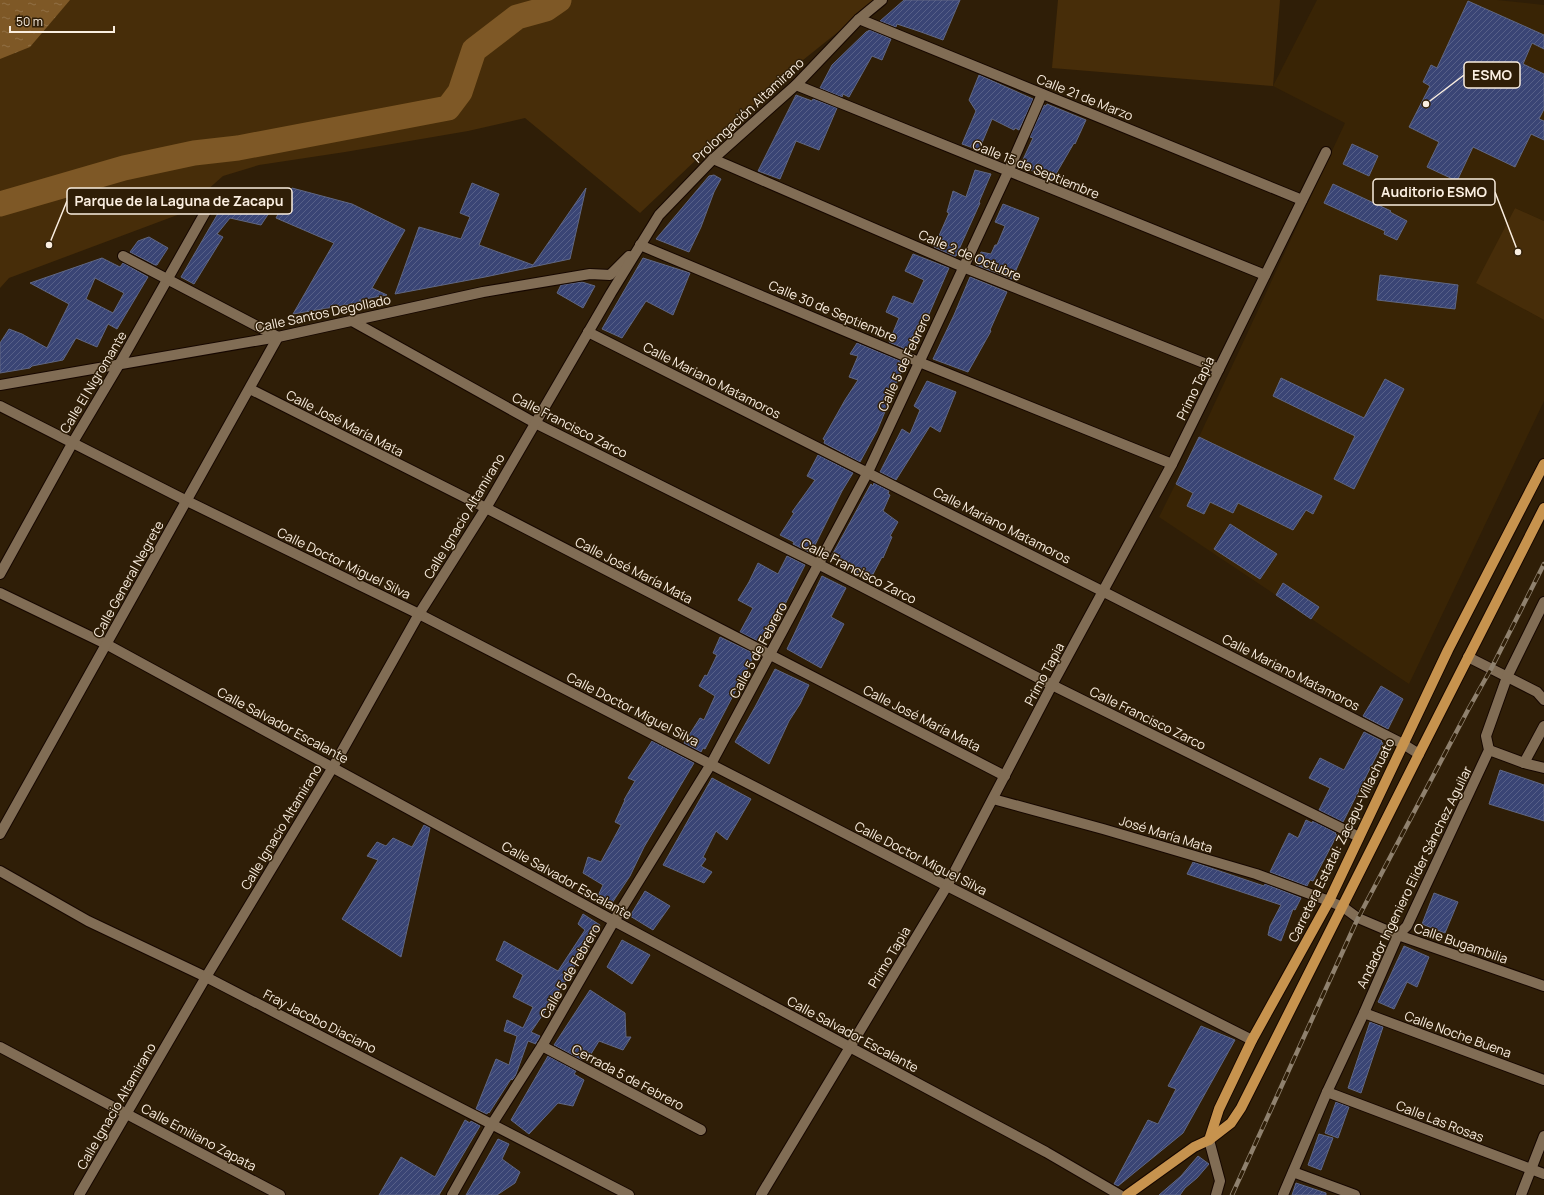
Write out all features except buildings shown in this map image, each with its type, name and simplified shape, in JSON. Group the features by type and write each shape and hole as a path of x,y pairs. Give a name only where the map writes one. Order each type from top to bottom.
{"main road":[{"name":"Carretera Estatal: Zacapu-Villachuato","path":"1210,1140 1219,1109 1252,1040 1329,901 1402,744 1448,650 1544,464"},
{"path":"1127,1195 1194,1147 1210,1140 1231,1123 1241,1108 1544,508"}],"street":[{"name":"Prolongación Altamirano","path":"640,245 659,215 713,159 796,85 859,19 882,0"},
{"name":"Calle 21 de Marzo","path":"859,19 1302,200"},
{"name":"Calle 15 de Septiembre","path":"796,85 1265,275"},
{"name":"Calle 5 de Febrero","path":"452,1195 492,1124 542,1046 614,921 712,764 868,472 1008,172 1042,94"},
{"name":"Primo Tapia","path":"761,1195 947,886 1052,685 1104,592 1172,464 1326,152"},
{"name":"Calle 2 de Octubre","path":"713,159 963,267 1219,369"},
{"name":"Calle El Nigromante","path":"0,574 73,442 120,363 210,204"},
{"path":"611,293 610,275 640,245"},
{"name":"Calle Ignacio Altamirano","path":"79,1195 206,977 333,767 419,614 486,508 534,423 640,245"},
{"name":"Calle 30 de Septiembre","path":"640,245 919,362 1172,464"},
{"path":"124,256 278,337"},
{"name":"Calle Santos Degollado","path":"0,385 120,363 278,337 483,292 590,274 610,275"},
{"name":"Calle Francisco Zarco","path":"352,321 534,423 818,564 1052,685 1359,837"},
{"name":"Calle Mariano Matamoros","path":"588,332 868,472 1419,754"},
{"name":"Calle General Negrete","path":"0,834 278,337"},
{"name":"Calle José María Mata","path":"250,389 486,508 1005,776"},
{"name":"Calle Doctor Miguel Silva","path":"0,406 187,501 419,614 947,886 1252,1040"},
{"name":"Calle Salvador Escalante","path":"0,593 106,644 614,921 1046,1152 1120,1195"},
{"path":"1544,602 1507,677 1486,736 1490,750 1524,763 1544,768"},
{"path":"1468,657 1537,692 1544,700"},
{"path":"1524,763 1544,726"},
{"name":"Andador Ingeniero Elider Sánchez Aguilar","path":"1283,1195 1327,1092 1398,935 1407,926 1490,750"},
{"name":"José María Mata","path":"993,799 1103,828 1248,872 1329,901"},
{"name":"Fray Jacobo Diaciano","path":"0,870 88,921 206,977 629,1195"},
{"name":"Calle Bugambilia","path":"1329,901 1343,907 1358,918 1398,935 1544,986"},
{"name":"Calle Noche Buena","path":"1364,1013 1544,1080"},
{"name":"Cerrada 5 de Febrero","path":"542,1046 702,1130"},
{"name":"Calle Emiliano Zapata","path":"0,1047 280,1195"},
{"name":"Calle Las Rosas","path":"1327,1092 1544,1174"},
{"path":"1520,1195 1544,1136"},
{"path":"1210,1140 1220,1181 1216,1195"},
{"path":"1293,1172 1355,1195"}],"shaded area":[{"path":"0,0 878,0 793,68 640,213 525,118 468,131 259,165 223,176 180,214 9,278 0,288"},
{"path":"1058,0 1280,0 1273,86 1052,68"},
{"path":"1317,0 1497,0 1544,5 1544,221 1515,208 1477,283 1544,320 1544,401 1409,684 1159,517 1199,437 1345,123 1273,86"},
{"path":"1515,208 1544,221 1544,320 1476,283"}],"water":[{"path":"0,0 70,0 30,47 0,59"}],"waterway":[{"path":"0,204 124,168 194,153 238,148 448,108 460,92 474,50 517,17 546,9 559,0"}],"railway":[{"path":"1232,1195 1358,918 1491,669 1544,564"}],"place":[{"name":"ESMO","path":"1426,104"},
{"name":"Parque de la Laguna de Zacapu","path":"49,245"},
{"name":"Auditorio ESMO","path":"1518,252"}]}
